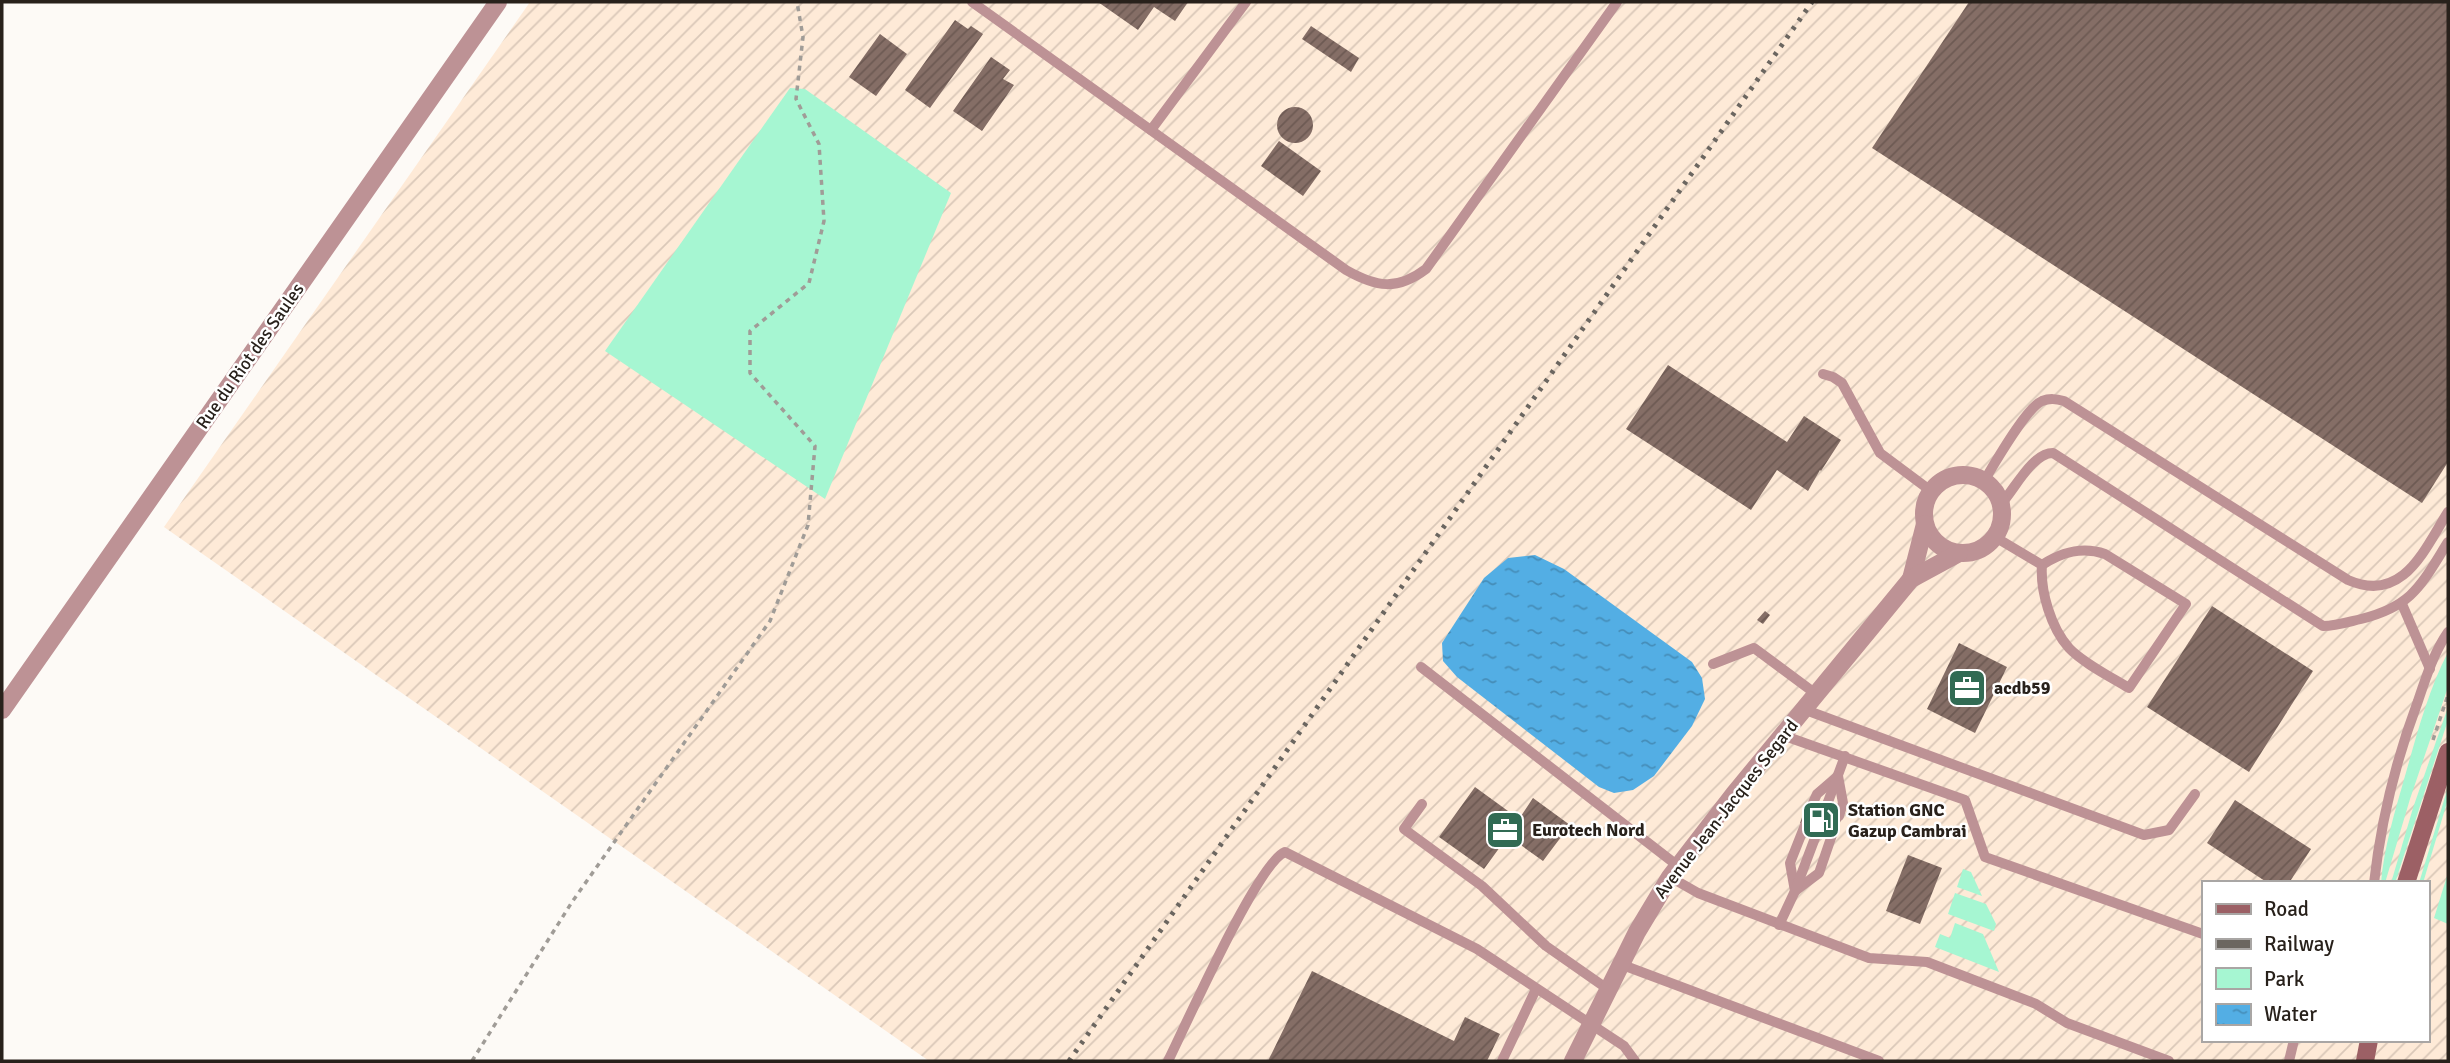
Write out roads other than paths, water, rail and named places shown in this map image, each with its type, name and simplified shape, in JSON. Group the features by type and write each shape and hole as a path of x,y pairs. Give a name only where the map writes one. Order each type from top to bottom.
{"main road":[{"path":"2407,881 2448,752"},
{"path":"2365,1061 2369,1042"}],"street":[{"name":"Rue du Riot des Saules","path":"2,710 498,2"},
{"path":"1955,475 1973,476 1984,481 1996,493 2001,504 2002,522 1995,537 1976,551 1959,553 1937,544 1925,524 1924,507 1931,491 1944,479 1955,475"},
{"name":"Avenue Jean-Jacques Segard","path":"1911,579 1925,524"},
{"name":"Avenue Jean-Jacques Segard","path":"1573,1061 1620,964 1674,871 1911,579 1959,553"}],"lane":[{"path":"972,2 1346,270 1364,281 1384,285 1412,279 1426,268 1617,2"},
{"path":"1151,130 1246,2"},
{"path":"1823,374 1842,383 1880,453 1931,491"},
{"path":"1984,481 2031,410 2045,399 2054,399 2064,401 2348,580 2366,587 2385,585 2409,571 2448,512"},
{"path":"2001,504 2035,460 2043,454 2053,453 2323,626 2374,616 2402,604 2414,594 2448,542"},
{"path":"1995,537 2042,565"},
{"path":"2092,549 2105,554 2186,604 2129,688 2070,650 2061,638 2043,592 2040,579 2042,565 2052,558 2072,551 2092,549"},
{"path":"2402,604 2430,669"},
{"path":"2374,881 2390,789 2430,669 2448,632"},
{"path":"1713,664 1754,648 1816,694"},
{"path":"1420,667 1698,893 1869,958 1927,962 2036,1003 2067,1023 2169,1061"},
{"path":"1803,709 2144,835 2169,830 2195,794"},
{"path":"1782,736 1965,800 1985,857 2202,934"},
{"path":"1825,810 1845,756"},
{"path":"1812,805 1817,794 1838,776"},
{"path":"1838,776 1843,803 1839,816"},
{"path":"1422,804 1404,829 1482,886 1546,946 1609,990"},
{"path":"1795,891 1790,863 1805,825"},
{"path":"1779,925 1818,830"},
{"path":"1795,891 1819,873 1832,835"},
{"path":"1168,1061 1238,919 1274,860 1286,852 1477,949 1624,1046 1635,1061"},
{"path":"1620,964 1879,1061"},
{"path":"1502,1061 1536,989"},
{"path":"2289,1061 2294,1042"}],"water":[{"path":"1535,555 1564,569 1692,662 1702,678 1705,699 1692,726 1654,776 1633,790 1614,793 1599,787 1457,677 1443,661 1442,643 1484,578 1508,558"}],"railway":[{"path":"1069,1061 1812,2"}],"place":[{"name":"acdb59","path":"1967,688"},
{"name":"Station GNC Gazup Cambrai","path":"1821,820"},
{"name":"Eurotech Nord","path":"1505,830"}]}
